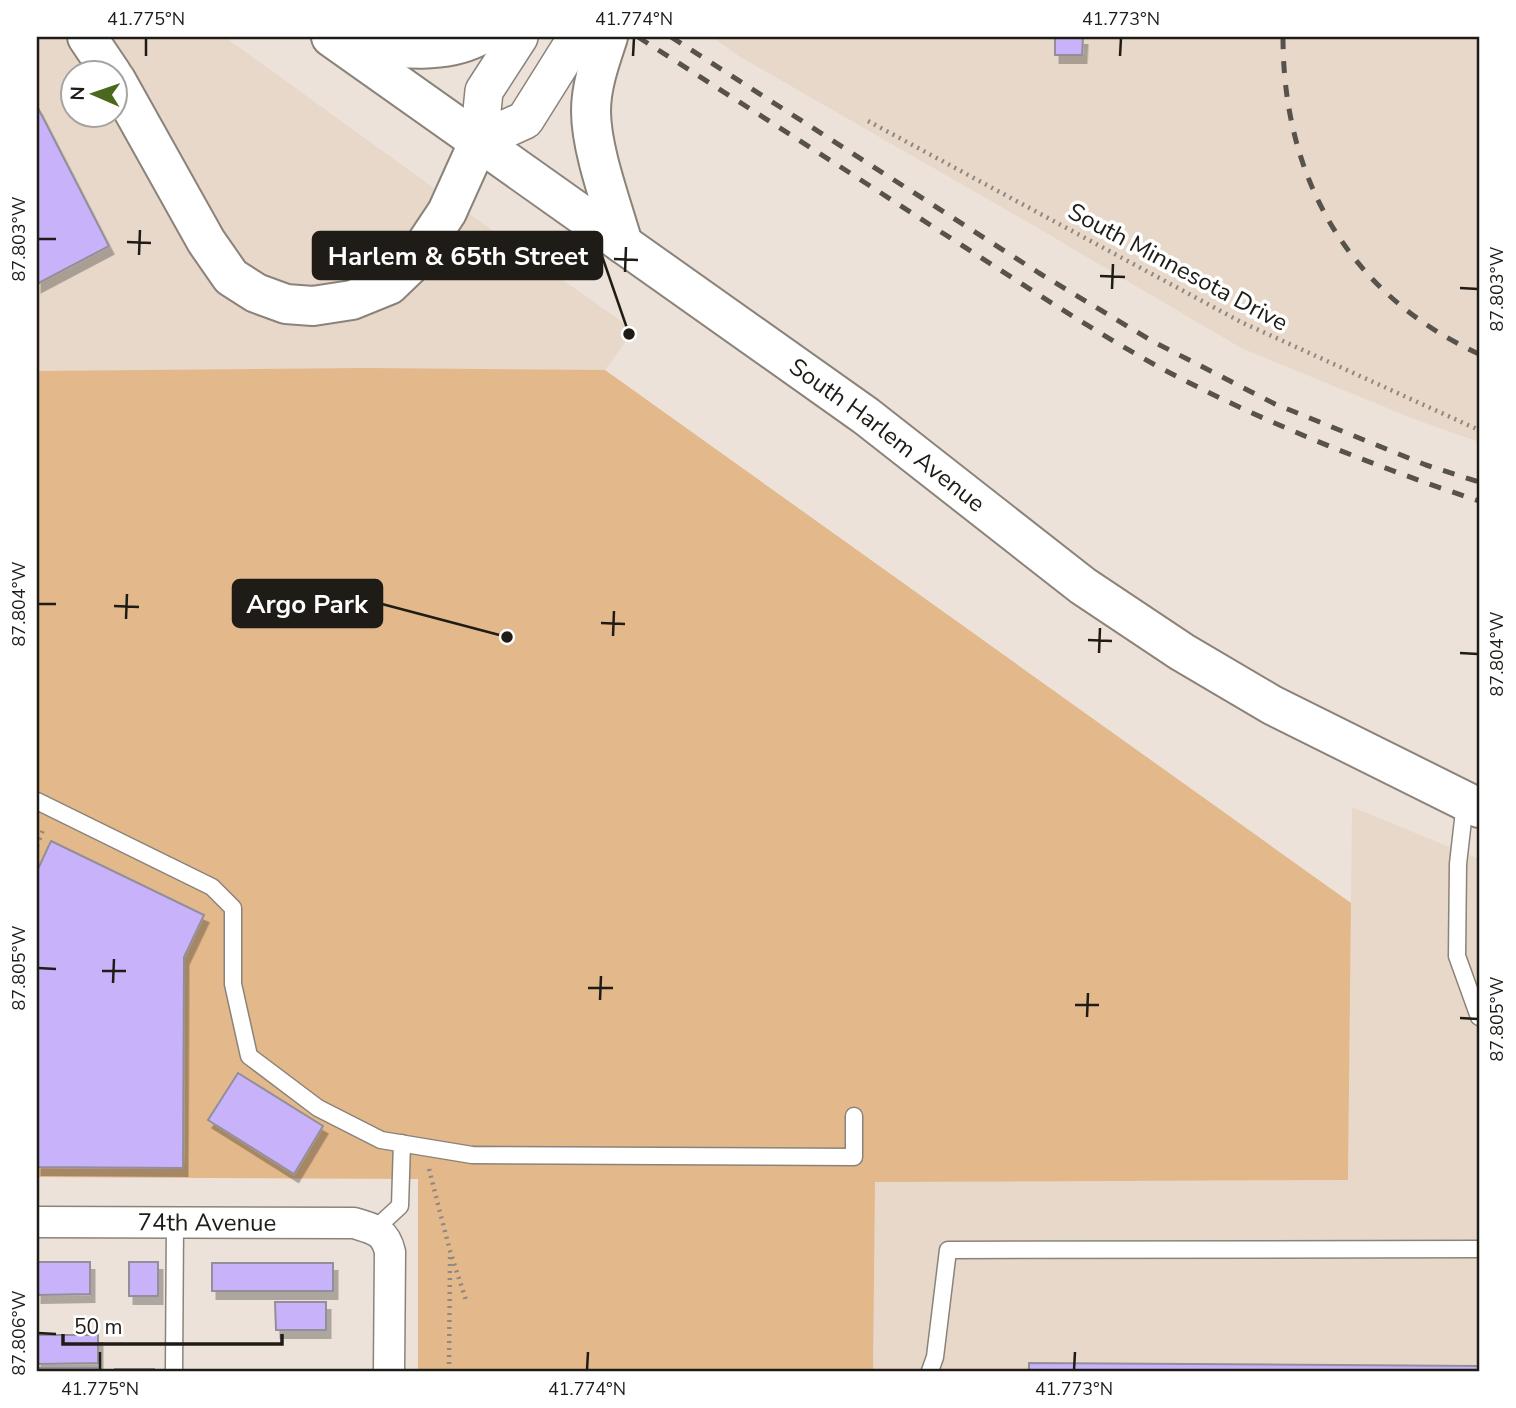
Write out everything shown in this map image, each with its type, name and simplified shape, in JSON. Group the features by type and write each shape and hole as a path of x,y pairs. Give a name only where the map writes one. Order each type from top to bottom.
{"main road":[{"path":"88,37 103,60"},
{"path":"334,39 435,49 462,44 477,37"},
{"path":"607,37 596,72 591,111 597,153 623,244"},
{"name":"South Harlem Avenue","path":"334,39 866,416 1083,586 1182,652 1272,705 1475,802"},
{"path":"130,105 206,241 231,276 256,293 286,304 313,306 352,300 389,285 415,260 447,212 480,141"}],"street":[{"path":"480,141 484,91 519,37"},
{"path":"480,141 524,120 577,37"},
{"name":"74th Avenue","path":"37,1222 354,1223 375,1229"},
{"path":"375,1229 387,1240 390,1252 389,1371"}],"lane":[{"path":"37,801 212,887 233,908 233,984 249,1056 318,1108 381,1140 472,1155 854,1157 854,1116"},
{"path":"1475,802 1458,864 1457,956 1479,1017"},
{"path":"375,1229 400,1206 402,1143"},
{"path":"174,1371 175,1222"},
{"path":"930,1371 935,1357 948,1250 1479,1249"}],"path":[{"name":"South Minnesota Drive","path":"867,121 1241,322 1479,430"},
{"path":"430,1148 429,1176 466,1300"},
{"path":"449,1371 450,1251"}],"shaded area":[{"path":"37,37 225,37 634,330 605,370 37,371"},
{"path":"712,37 1479,37 1479,442 1414,419 1241,348 740,57"},
{"path":"367,368 605,370 1351,903 1348,1180 875,1182 873,1371 418,1371 418,1179 37,1177 37,371"},
{"path":"1352,807 1479,859 1479,1371 873,1371 874,1182 1348,1180"}],"building":[{"path":"1055,37 1083,37 1082,55 1055,55"},
{"path":"37,106 109,246 37,284"},
{"path":"51,841 204,915 184,957 183,1168 37,1167 37,871"},
{"path":"238,1073 323,1126 294,1174 208,1120"},
{"path":"37,1262 90,1262 90,1294 37,1295"},
{"path":"129,1262 158,1262 158,1296 129,1296"},
{"path":"212,1263 333,1263 333,1291 212,1291"},
{"path":"275,1302 326,1302 326,1330 276,1330"},
{"path":"37,1335 98,1335 98,1363 37,1364"},
{"path":"1029,1363 1479,1366 1479,1371 1029,1371"},
{"path":"37,1368 97,1368 97,1371 37,1371"},
{"path":"154,1369 154,1371 115,1371"}],"railway":[{"path":"638,37 1048,300 1157,366 1235,405 1315,440 1479,501"},
{"path":"671,37 1039,273 1152,341 1275,404 1426,465 1479,482"},
{"path":"1283,37 1286,89 1295,138 1310,183 1332,226 1359,265 1393,299 1433,329 1479,354"}],"place":[{"name":"Harlem & 65th Street","path":"629,334"},
{"name":"Argo Park","path":"507,637"}]}
